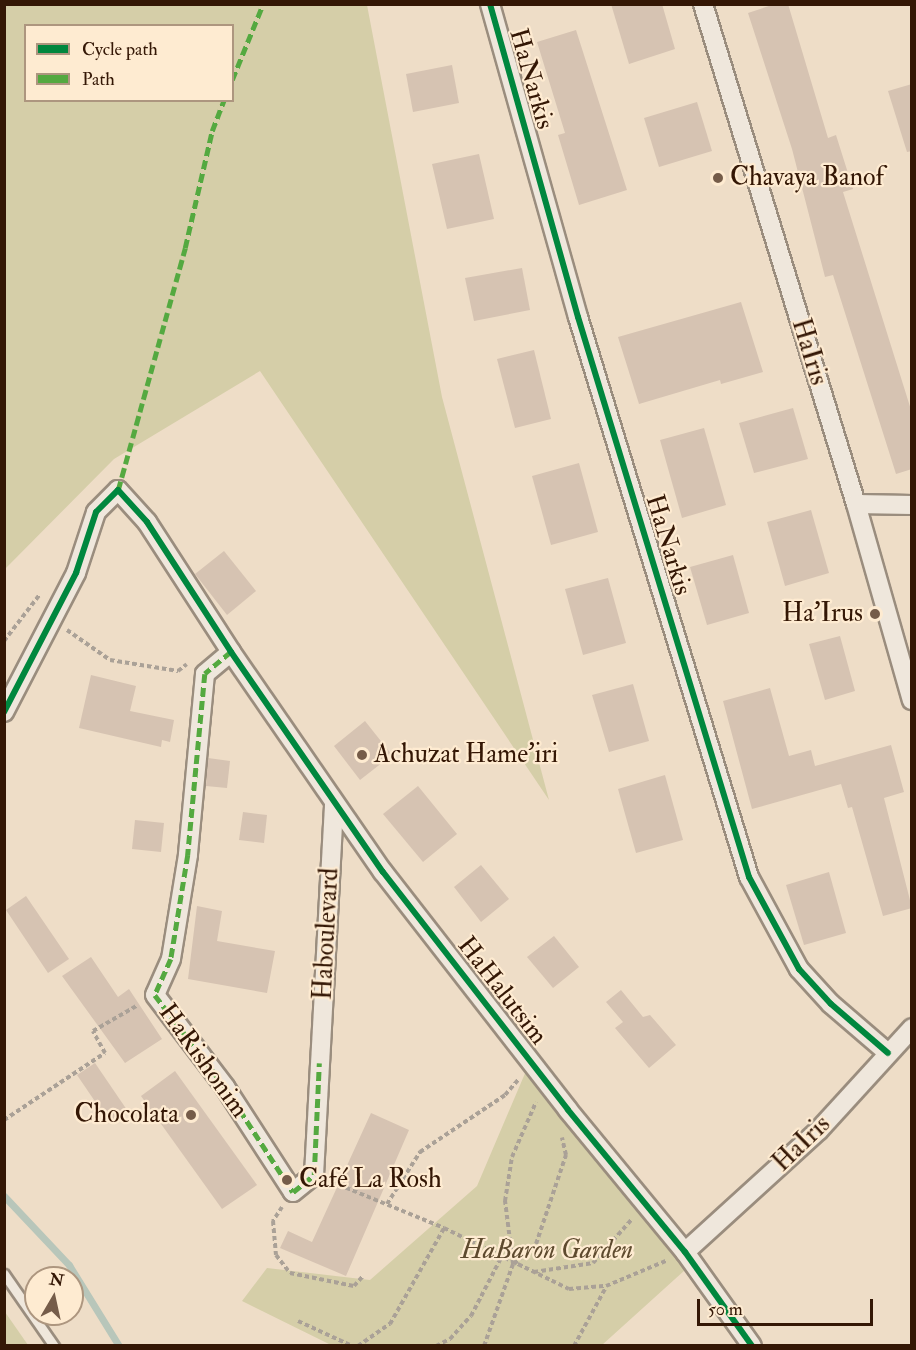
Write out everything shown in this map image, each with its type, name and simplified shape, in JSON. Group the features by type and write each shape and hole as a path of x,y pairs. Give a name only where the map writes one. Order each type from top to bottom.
{"street":[{"name":"HaNarkis","path":"490,4 578,317 749,877 800,969 831,1004 888,1053"},
{"name":"HaIris","path":"703,4 856,504 912,700"},
{"name":"HaHalutsim","path":"54,621 76,573 96,512 118,490 147,522 231,652 334,804 530,1060 685,1252 752,1346"},
{"path":"856,504 912,505"},
{"path":"4,712 54,621"},
{"name":"HaRishonim","path":"231,652 205,674 186,866 171,958 154,995 225,1087 293,1192"},
{"name":"Haboulevard","path":"314,1175 334,804"},
{"name":"HaIris","path":"685,1252 819,1130 912,1028"},
{"path":"293,1192 314,1175"}],"lane":[{"path":"4,1274 54,1346"}],"path":[{"path":"54,621 110,660 178,671 195,657"},
{"path":"4,1120 105,1053 93,1031 154,995"},
{"path":"387,1204 420,1152 505,1095 530,1060"},
{"path":"484,1346 513,1264 505,1201 512,1157 538,1097"},
{"path":"513,1264 536,1245 566,1155 561,1127 568,1136"},
{"path":"314,1175 444,1228 513,1264 570,1289 606,1286 685,1252"},
{"path":"293,1192 273,1221 276,1255 290,1273 354,1286 363,1276"},
{"path":"533,1272 593,1263 632,1219 625,1210"},
{"path":"358,1346 390,1324 444,1228"},
{"path":"436,1346 450,1339 471,1316 501,1258"},
{"path":"574,1346 606,1286"},
{"path":"298,1321 352,1346"}],"green space":[{"path":"5,4 367,5 442,397 549,800 260,371 114,459 5,569"},
{"name":"HaBaron Garden","path":"526,1071 685,1270 602,1345 331,1345 242,1301 267,1268 370,1280 477,1186"},
{"path":"5,1312 28,1345 5,1345"}],"building":[{"path":"611,4 662,4 675,49 629,64"},
{"path":"775,4 788,4 828,138 836,135 853,189 843,192 912,413 912,469 896,474 833,275 825,277 792,149 748,13"},
{"path":"576,30 627,190 579,205 558,135 565,133 537,42"},
{"path":"452,65 459,103 413,112 406,74"},
{"path":"912,84 912,151 907,152 888,91"},
{"path":"697,102 712,151 659,167 644,118"},
{"path":"479,154 494,219 447,229 432,164"},
{"path":"522,268 530,310 474,321 465,278"},
{"path":"741,302 763,372 721,384 720,380 639,404 618,337"},
{"path":"534,350 551,419 515,428 497,359"},
{"path":"793,408 808,459 754,473 739,423"},
{"path":"704,428 726,505 682,518 660,440"},
{"path":"579,463 598,532 551,545 532,476"},
{"path":"811,510 829,573 785,586 767,522"},
{"path":"224,551 256,591 227,615 195,574"},
{"path":"733,555 749,613 707,625 690,567"},
{"path":"608,578 626,643 583,655 565,589"},
{"path":"840,636 855,691 825,700 809,644"},
{"path":"91,675 136,686 130,711 174,720 170,742 162,740 161,747 79,728"},
{"path":"633,684 649,741 609,752 592,695"},
{"path":"770,688 789,756 811,750 815,766 891,745 904,792 884,798 912,908 883,916 852,807 848,808 841,784 752,809 723,701"},
{"path":"365,721 392,755 360,780 334,746"},
{"path":"208,758 230,761 227,788 206,786"},
{"path":"665,775 683,840 636,853 618,789"},
{"path":"418,786 457,834 423,862 383,814"},
{"path":"243,812 267,815 264,843 239,840"},
{"path":"135,820 164,823 161,852 132,849"},
{"path":"481,865 509,899 481,922 454,887"},
{"path":"829,872 846,933 804,945 786,885"},
{"path":"26,896 69,959 48,973 6,910"},
{"path":"197,906 222,911 217,941 275,951 267,993 188,979"},
{"path":"554,936 579,967 553,988 527,957"},
{"path":"91,957 118,997 129,989 162,1039 125,1063 62,976"},
{"path":"621,990 643,1017 650,1015 676,1045 649,1068 615,1028 623,1022 606,1002"},
{"path":"95,1063 127,1110 109,1122 77,1075"},
{"path":"175,1071 257,1185 222,1209 141,1096"},
{"path":"371,1113 409,1130 346,1276 280,1248 288,1231 312,1242"}],"waterway":[{"path":"4,1196 69,1265 119,1346"}],"marked path":[{"path":"234,75 263,4"},
{"path":"118,490 185,248 212,131 223,102"},
{"path":"229,649 231,652 205,674 188,855 171,959 155,995 225,1087 293,1192 314,1175 319,1063"}],"cycle path":[{"path":"490,4 578,317 749,877 799,969 831,1004 888,1053"},
{"path":"4,712 76,573 96,512 118,490 147,522 231,652 383,872 568,1110 685,1252 752,1346"}],"place":[{"name":"Chavaya Banof","path":"718,178"},
{"name":"Ha'Irus","path":"875,614"},
{"name":"Achuzat Hame'iri","path":"362,755"},
{"name":"Chocolata","path":"191,1115"},
{"name":"Café La Rosh","path":"287,1180"}]}
